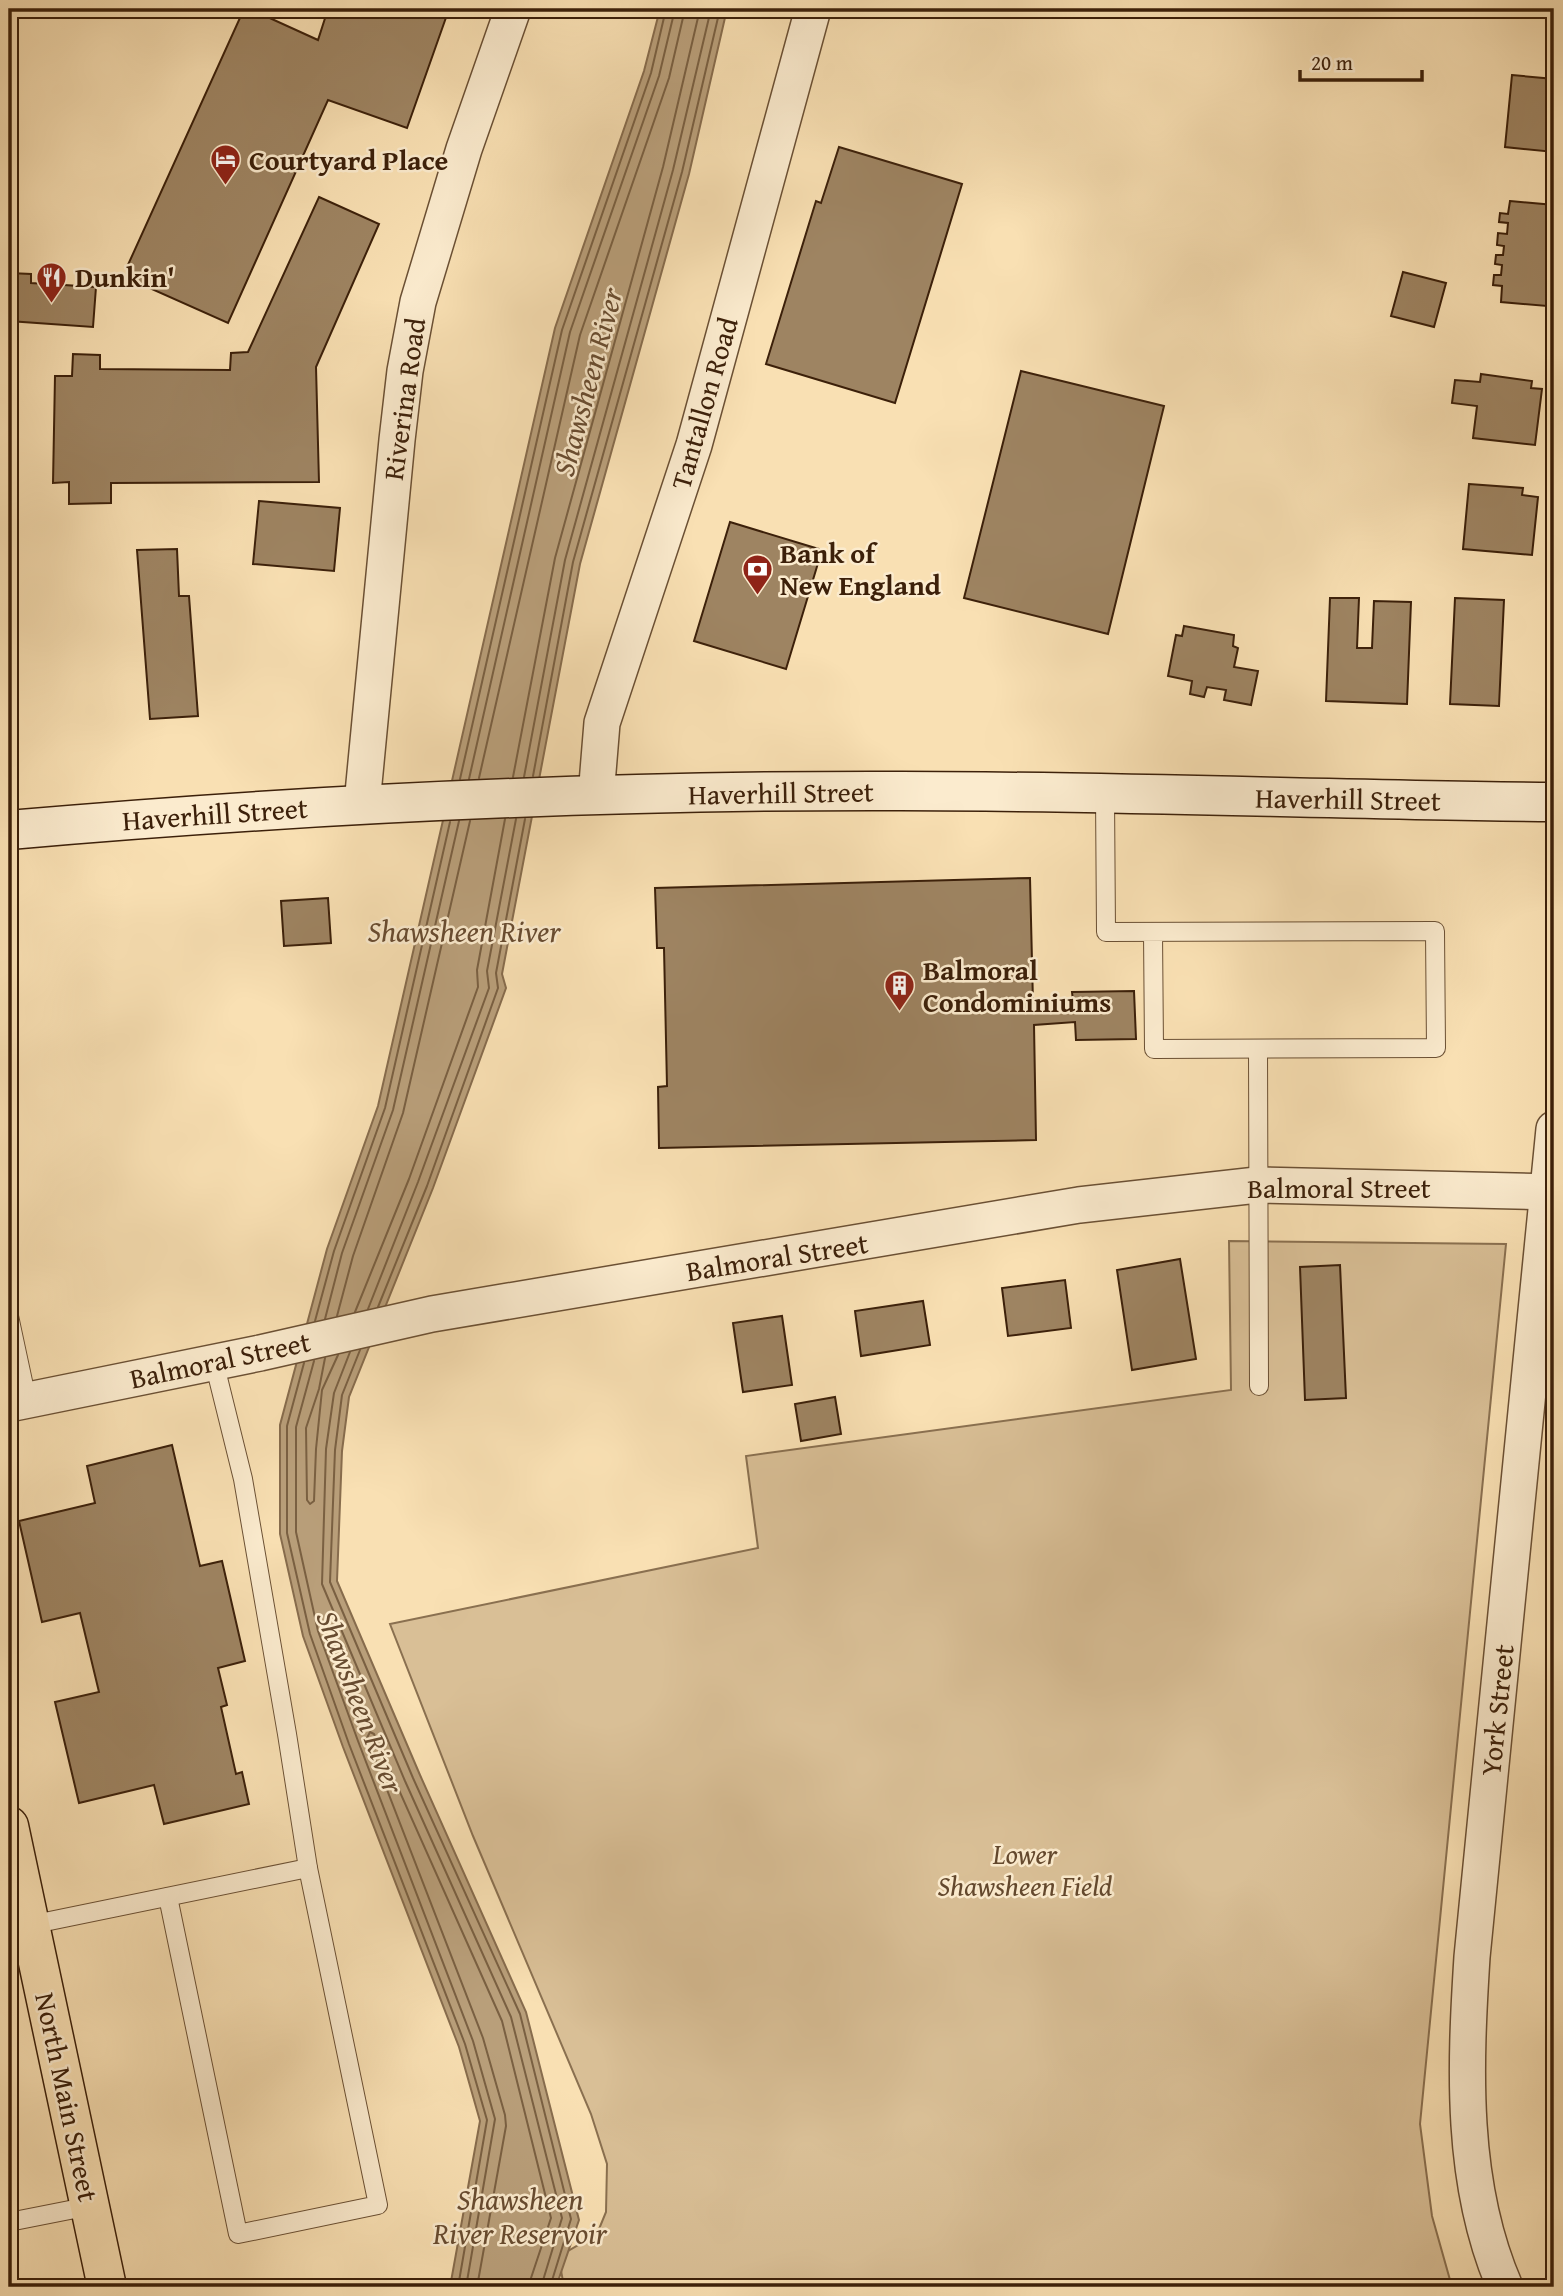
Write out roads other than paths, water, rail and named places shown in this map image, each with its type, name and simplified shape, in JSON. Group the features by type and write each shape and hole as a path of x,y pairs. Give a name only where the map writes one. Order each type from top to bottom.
{"main road":[{"name":"Haverhill Street","path":"9,830 362,804 577,796 901,791 1554,802"},
{"name":"North Main Street","path":"9,1826 107,2287"}],"street":[{"name":"Riverina Road","path":"362,804 397,440 405,372 418,302 464,149 513,9"},
{"name":"Tantallon Road","path":"577,796 694,445 813,9"},
{"name":"York Street","path":"1505,2287 1483,2218 1472,2161 1467,2099 1467,2035 1472,1957 1551,1192 1554,1129"},
{"name":"Balmoral Street","path":"18,1402 260,1353 432,1314 1079,1205 1257,1185 1551,1192"}],"lane":[{"path":"1105,795 1106,933 1435,931 1436,1048 1154,1049 1153,933"},
{"path":"1258,1049 1259,1385"},
{"path":"9,1316 18,1402"},
{"path":"168,1896 238,2234 378,2205 308,1868 243,1479 214,1362"},
{"path":"30,1925 308,1868"},
{"path":"9,2222 90,2206"}],"water":[{"path":"660,9 727,9 689,174 580,564 502,974 506,988 433,1188 349,1397 342,1451 337,1581 526,2012 579,2220 556,2287 450,2287 480,2121 459,2047 303,1636 280,1534 280,1425 327,1249 378,1106 555,328 644,71"}],"place":[{"name":"Courtyard Place","path":"226,187"},
{"name":"Dunkin'","path":"52,304"},
{"name":"Bank of New England","path":"757,596"},
{"name":"Balmoral Condominiums","path":"900,1013"}],"water label":[{"name":"Shawsheen River","path":"588,382"},
{"name":"Shawsheen River","path":"464,932"},
{"name":"Shawsheen River","path":"360,1702"},
{"name":"Shawsheen River Reservoir","path":"520,2217"}],"park label":[{"name":"Lower Shawsheen Field","path":"1025,1870"}]}
